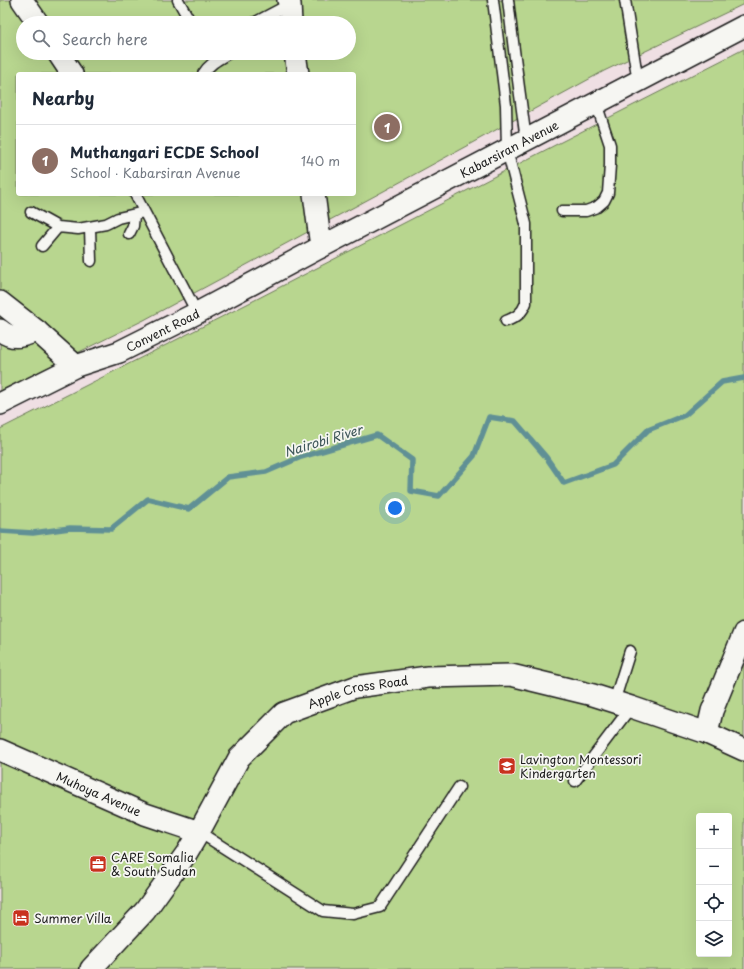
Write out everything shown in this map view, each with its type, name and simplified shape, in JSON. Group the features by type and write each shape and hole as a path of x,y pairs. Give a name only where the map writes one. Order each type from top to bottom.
{"street":[{"path":"22,0 33,16"},
{"name":"Kabarsiran Avenue","path":"321,247 744,26"},
{"path":"63,60 71,72"},
{"path":"296,60 298,72"},
{"path":"314,196 321,247"},
{"name":"Convent Road","path":"0,404 76,366 119,352 197,313 321,247"},
{"path":"0,302 37,331 76,366"},
{"path":"0,330 6,335 17,338 37,331"},
{"path":"707,733 712,711 744,633"},
{"name":"Apple Cross Road","path":"91,969 145,911 186,854 238,758 284,713 355,687 428,677 511,675 623,704 707,733 744,750"},
{"name":"Muhoya Avenue","path":"0,750 145,814 199,832"}],"lane":[{"path":"178,0 187,16"},
{"path":"493,0 506,105 507,150 526,224 526,303 523,310 519,314 506,321"},
{"path":"508,0 526,140"},
{"path":"625,0 638,82"},
{"path":"204,72 217,60"},
{"path":"562,211 586,211 597,207 602,204 608,194 610,145 596,103"},
{"path":"135,196 139,213 197,313"},
{"path":"31,212 58,227 78,229 106,224 118,218 139,213"},
{"path":"128,234 139,213"},
{"path":"42,246 58,227"},
{"path":"90,228 91,261"},
{"path":"575,781 623,704 630,652"},
{"path":"199,832 323,911 352,914 380,906 459,787"}],"green space":[{"path":"0,0 744,0 744,4 604,71 144,320 0,391"},
{"path":"744,49 744,969 0,969 0,429"}],"waterway":[{"name":"Nairobi River","path":"0,531 33,533 70,528 111,529 148,499 189,509 228,477 266,472 301,457 377,435 412,460 411,491 439,496 474,456 489,417 515,421 546,457 564,483 613,465 648,430 685,415 722,382 744,378"}],"place":[{"name":"Muthangari ECDE School","path":"387,127"},
{"name":"Lavington Montessori Kindergarten","path":"507,766"},
{"name":"CARE Somalia & South Sudan","path":"98,864"},
{"name":"Summer Villa","path":"21,918"}]}
